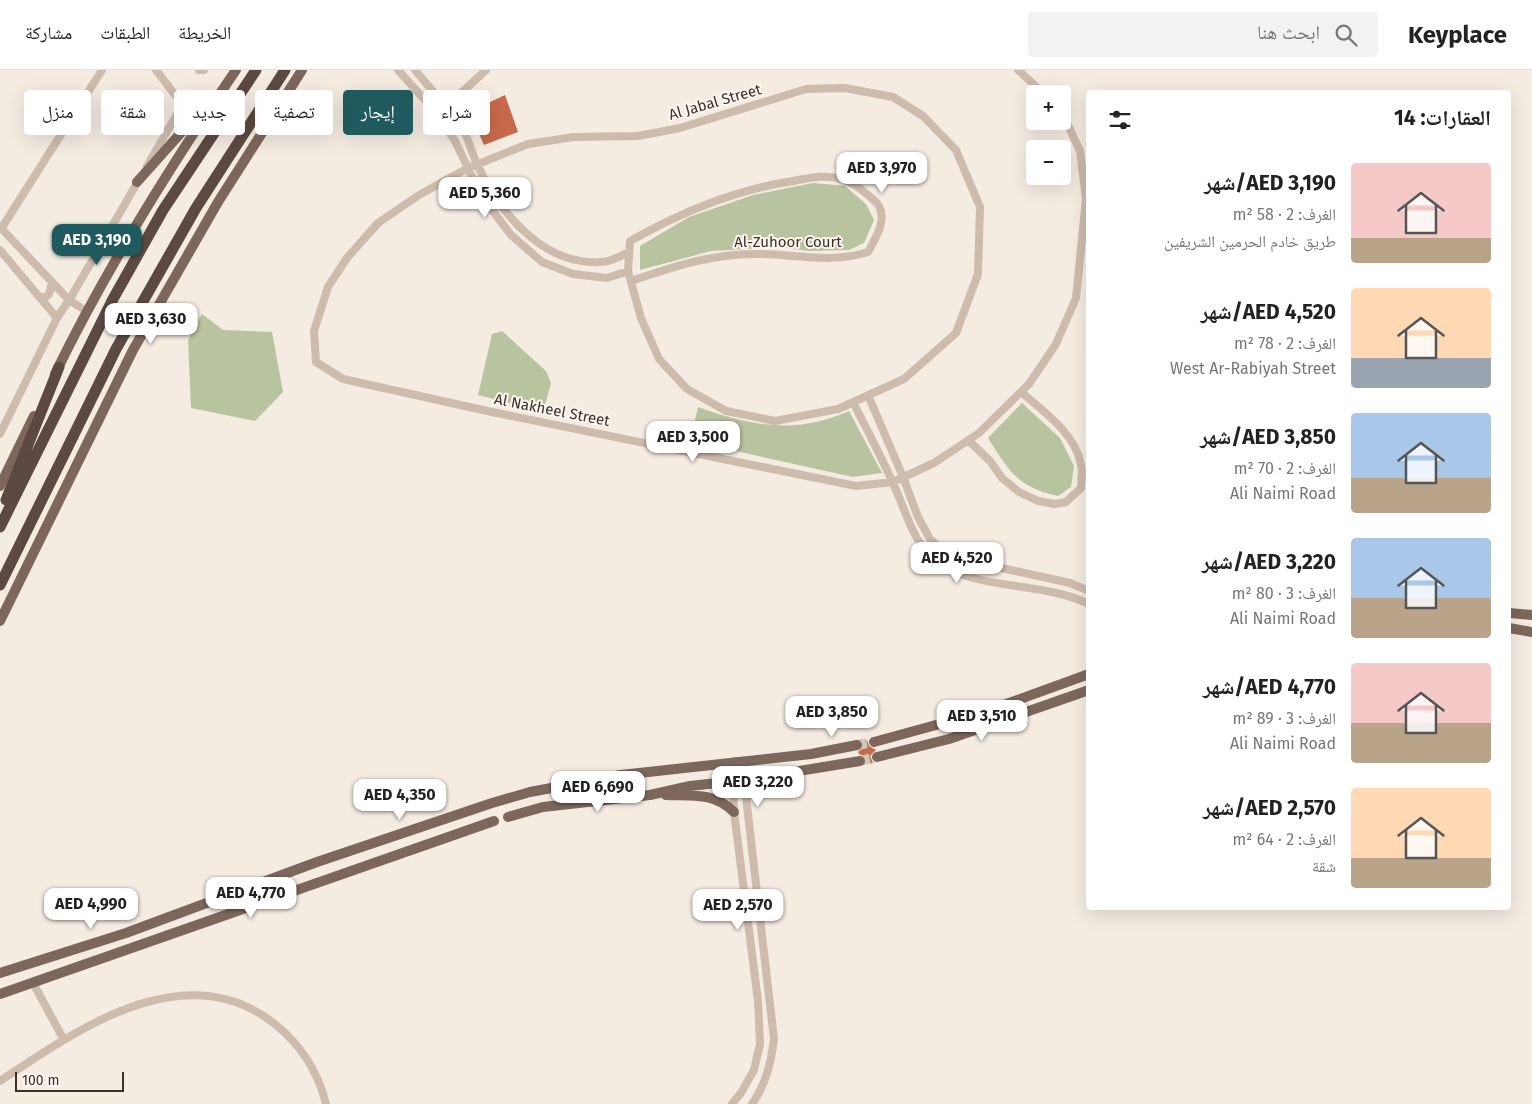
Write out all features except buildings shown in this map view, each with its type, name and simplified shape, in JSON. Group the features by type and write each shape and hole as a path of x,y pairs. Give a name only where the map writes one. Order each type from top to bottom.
{"highway":[{"path":"0,527 81,361 118,291 164,210 256,70"},
{"path":"0,585 116,349 196,208 285,70"},
{"path":"0,515 58,367"}],"main road":[{"path":"0,621 134,350 218,202 302,70"},
{"path":"137,182 233,73"},
{"path":"0,486 86,311 137,221 233,73"},
{"path":"1511,612 1532,615"},
{"path":"1511,628 1532,632"},
{"path":"874,742 987,711 1086,675"},
{"path":"877,757 973,732 1086,691"},
{"path":"894,737 890,740 889,747 892,751 898,752"},
{"path":"0,973 126,932 318,862 492,803 566,784 621,775 811,754 857,745"},
{"path":"845,748 851,750 853,754 853,759 848,763"},
{"path":"508,816 543,807 650,795 690,786 744,780 860,760"},
{"path":"650,795 704,796 721,800 734,812"},
{"path":"0,994 494,821"}],"street":[{"path":"86,311 69,300 1,228 102,70"},
{"path":"0,434 57,318 180,109 179,100 156,70"},
{"path":"199,70 204,70"},
{"path":"398,70 423,98"},
{"path":"414,70 432,90"},
{"path":"464,90 486,70"},
{"path":"1018,70 1034,85"},
{"name":"Al Jabal Street","path":"468,168 528,144 574,137 638,136 680,128 806,89 845,88 893,97 923,116 956,150 980,207 978,274 956,333 904,378 838,409 775,421 726,411 687,389 660,359 641,318 628,271"},
{"name":"Al Nakheel Street","path":"468,168 419,195 378,222 347,258 328,287 314,331 316,362 343,379 492,412 856,486 893,482 934,463 979,433 1028,384 1056,344 1076,298 1086,199 1080,151 1070,130"},
{"path":"450,135 482,196 511,235 542,262 572,274 607,278 628,271 629,252 603,262 592,262 567,257 527,236 511,218 490,188 477,164 466,135"},
{"name":"Al-Zuhoor Court","path":"629,252 630,241 693,208 734,194 818,176 842,179 862,189 878,206 882,221 876,238 868,252 854,256 815,259 757,254 712,257 668,268 631,281"},
{"path":"0,250 57,318"},
{"path":"40,297 46,297 49,294 52,282"},
{"path":"968,440 990,461 1002,478 1019,492 1038,501 1055,504 1066,502 1081,488 1081,465 1073,443 1053,420 1020,392"},
{"path":"868,395 918,517 930,539 946,552 965,560 1070,583 1086,590"},
{"path":"853,402 893,482 909,526 919,543 933,559 972,578 1053,593 1086,603"},
{"path":"735,761 744,780 774,1038 765,1082 752,1104"},
{"path":"732,1104 741,1093 754,1070 760,1044 758,1001 734,812 733,781 735,761"},
{"path":"33,983 64,1040"},
{"path":"0,1081 64,1040 106,1018 156,999 191,995 223,999 260,1014 288,1036 312,1066 326,1104"}],"green space":[{"path":"813,183 845,186 866,204 874,220 864,243 849,250 808,251 781,247 711,251 640,270 640,246 689,217 753,195"},
{"path":"202,314 223,330 272,332 283,392 255,421 191,408 188,340"},
{"path":"502,331 546,371 551,383 543,412 478,395 492,334"},
{"path":"1022,403 1060,438 1074,466 1071,487 1058,496 1033,488 1023,482 1002,460 988,438"},
{"path":"698,407 736,419 774,425 810,423 849,411 882,473 853,477 690,441"}],"tunnel":[{"path":"857,745 874,742"},
{"path":"860,761 877,757"}]}
